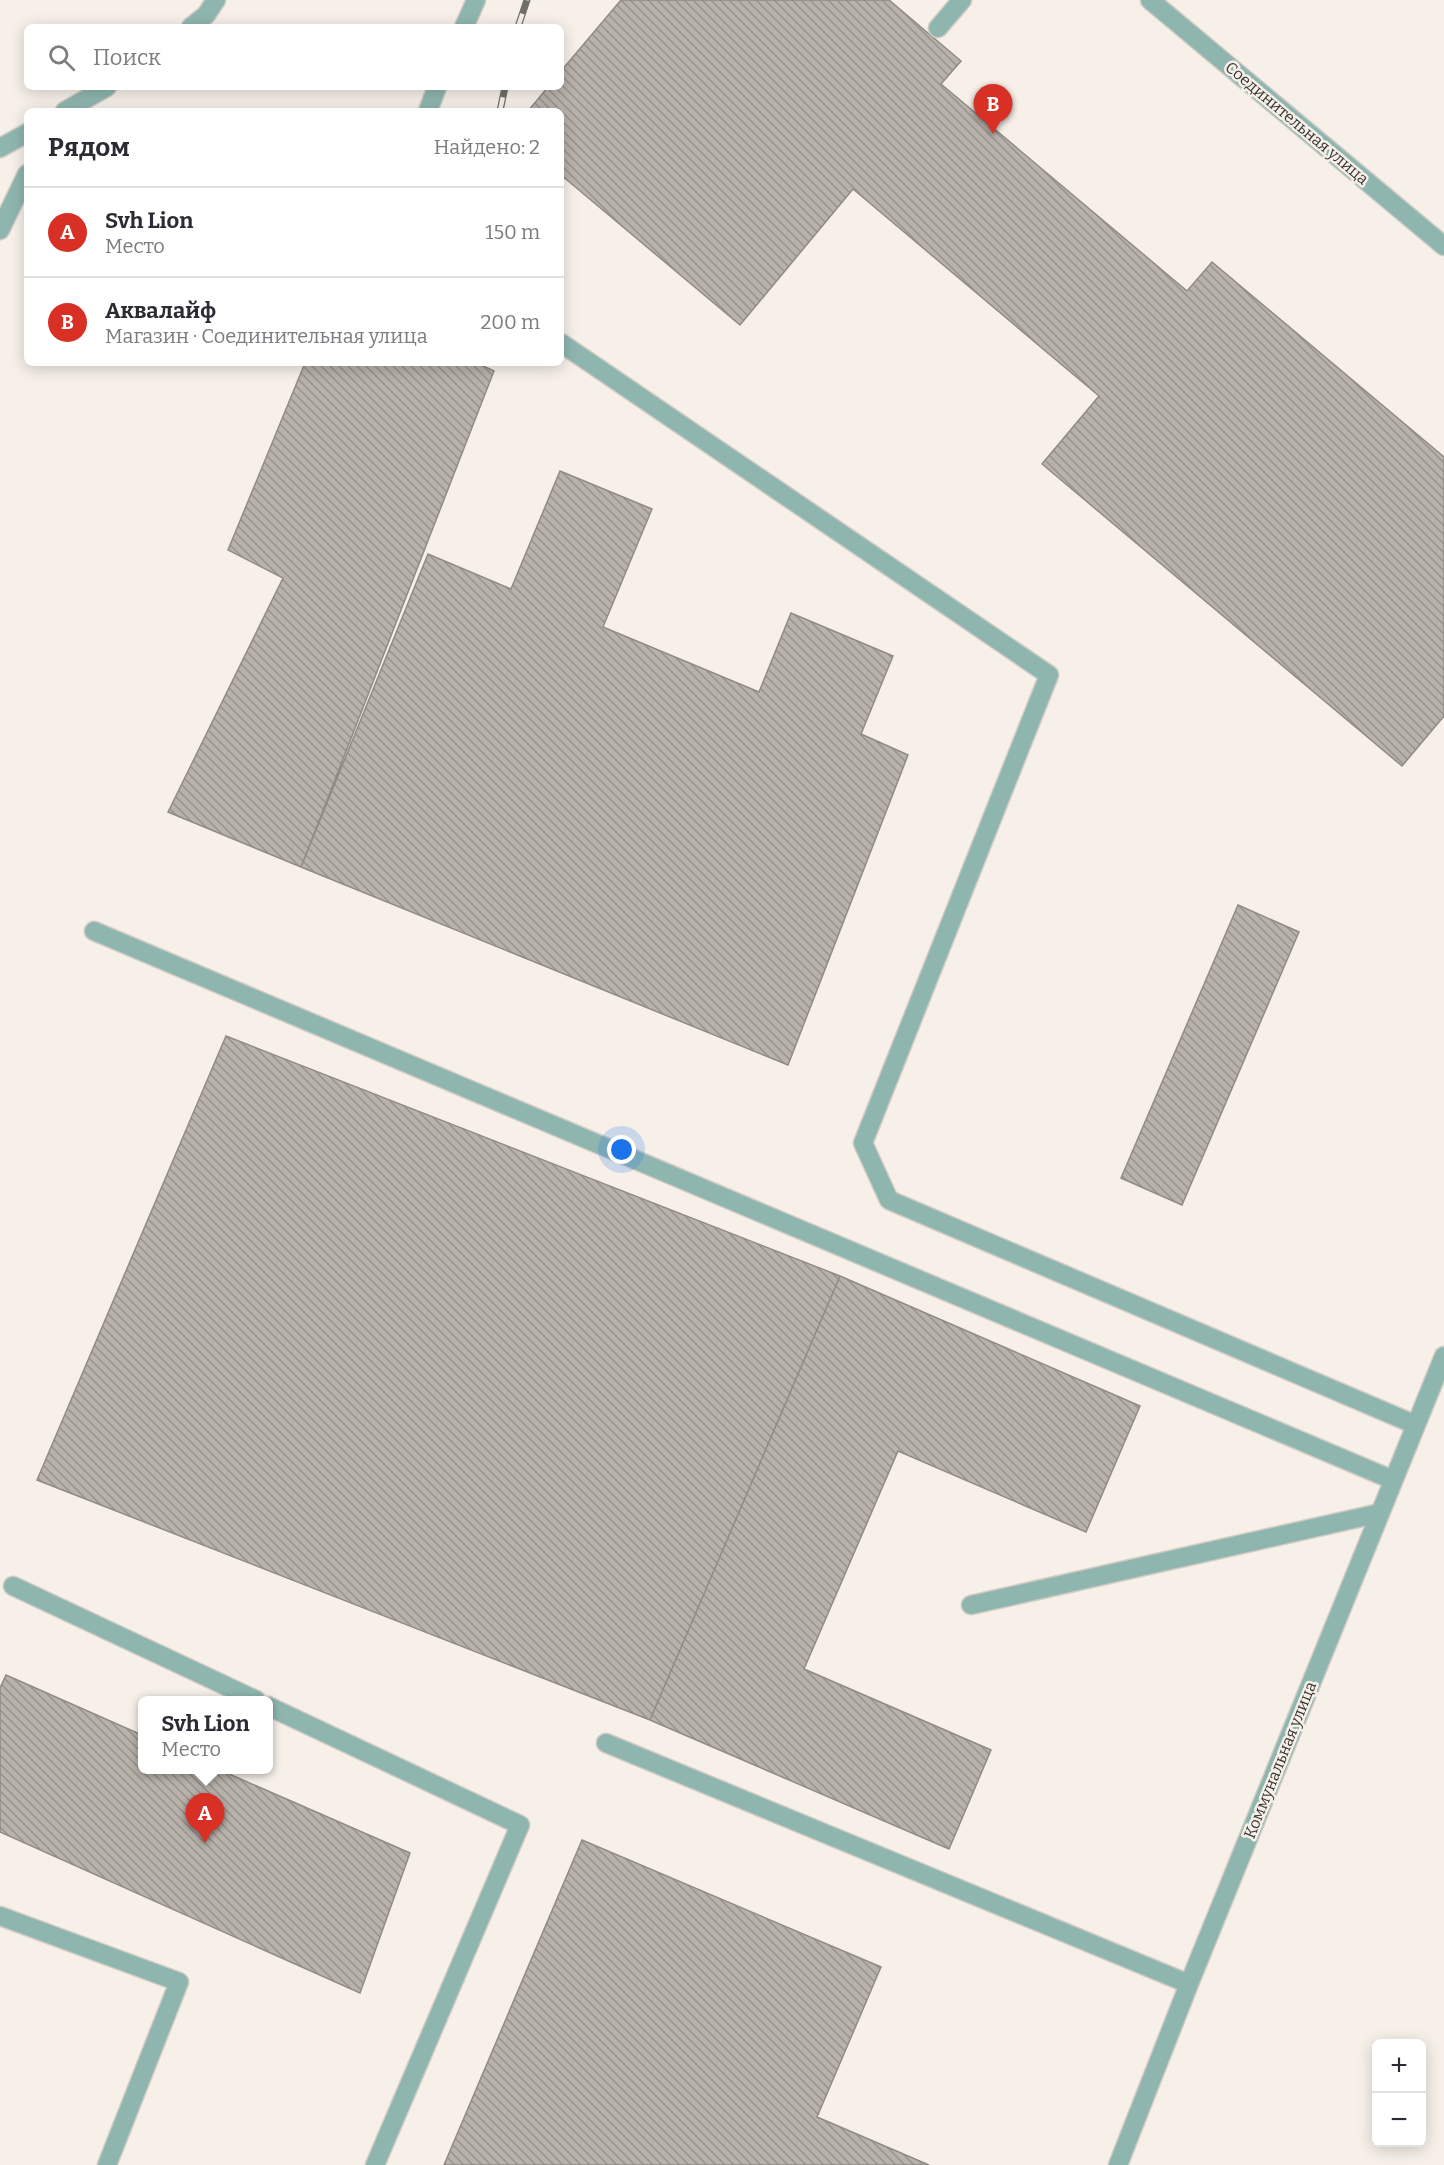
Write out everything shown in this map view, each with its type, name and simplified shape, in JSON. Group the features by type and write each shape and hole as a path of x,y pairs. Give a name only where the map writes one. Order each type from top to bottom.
{"street":[{"path":"195,24 206,15 216,0"},
{"path":"465,24 476,0"},
{"path":"938,28 962,0"},
{"name":"Соединительная улица","path":"1150,0 1444,246"},
{"path":"70,108 102,90"},
{"path":"429,108 435,90"},
{"path":"0,148 24,135"},
{"path":"0,230 24,180"},
{"path":"564,345 1049,675 863,1143 889,1200 1416,1425"},
{"path":"94,931 1394,1480"},
{"name":"Коммунальная улица","path":"1118,2165 1444,1356"},
{"path":"971,1605 1380,1513"},
{"path":"13,1586 245,1696"},
{"path":"273,1708 520,1825 375,2165"},
{"path":"606,1743 1189,1984"},
{"path":"0,1916 179,1982 108,2165"}],"building":[{"path":"621,0 889,0 961,61 941,84 1187,291 1212,262 1444,457 1444,716 1402,766 1042,464 1099,396 853,189 740,325 564,178 564,108 530,108 546,90 564,90 564,67"},
{"path":"304,366 483,366 494,371 301,867 168,812 283,578 228,550"},
{"path":"560,471 652,509 603,627 759,692 791,613 893,656 861,734 908,755 788,1065 301,867 428,554 511,589"},
{"path":"1238,905 1299,932 1182,1205 1121,1178"},
{"path":"226,1036 840,1276 650,1720 37,1480"},
{"path":"840,1276 1140,1406 1086,1532 898,1451 804,1669 991,1750 949,1849 650,1720"},
{"path":"6,1675 138,1733 138,1774 229,1774 410,1853 360,1993 0,1832 0,1688"},
{"path":"582,1840 881,1967 817,2117 929,2165 444,2165"}],"railway":[{"path":"519,24 527,0"},
{"path":"501,108 504,90"}],"place":[{"name":"Аквалайф","path":"993,134"},
{"name":"Svh Lion","path":"205,1843"}]}
